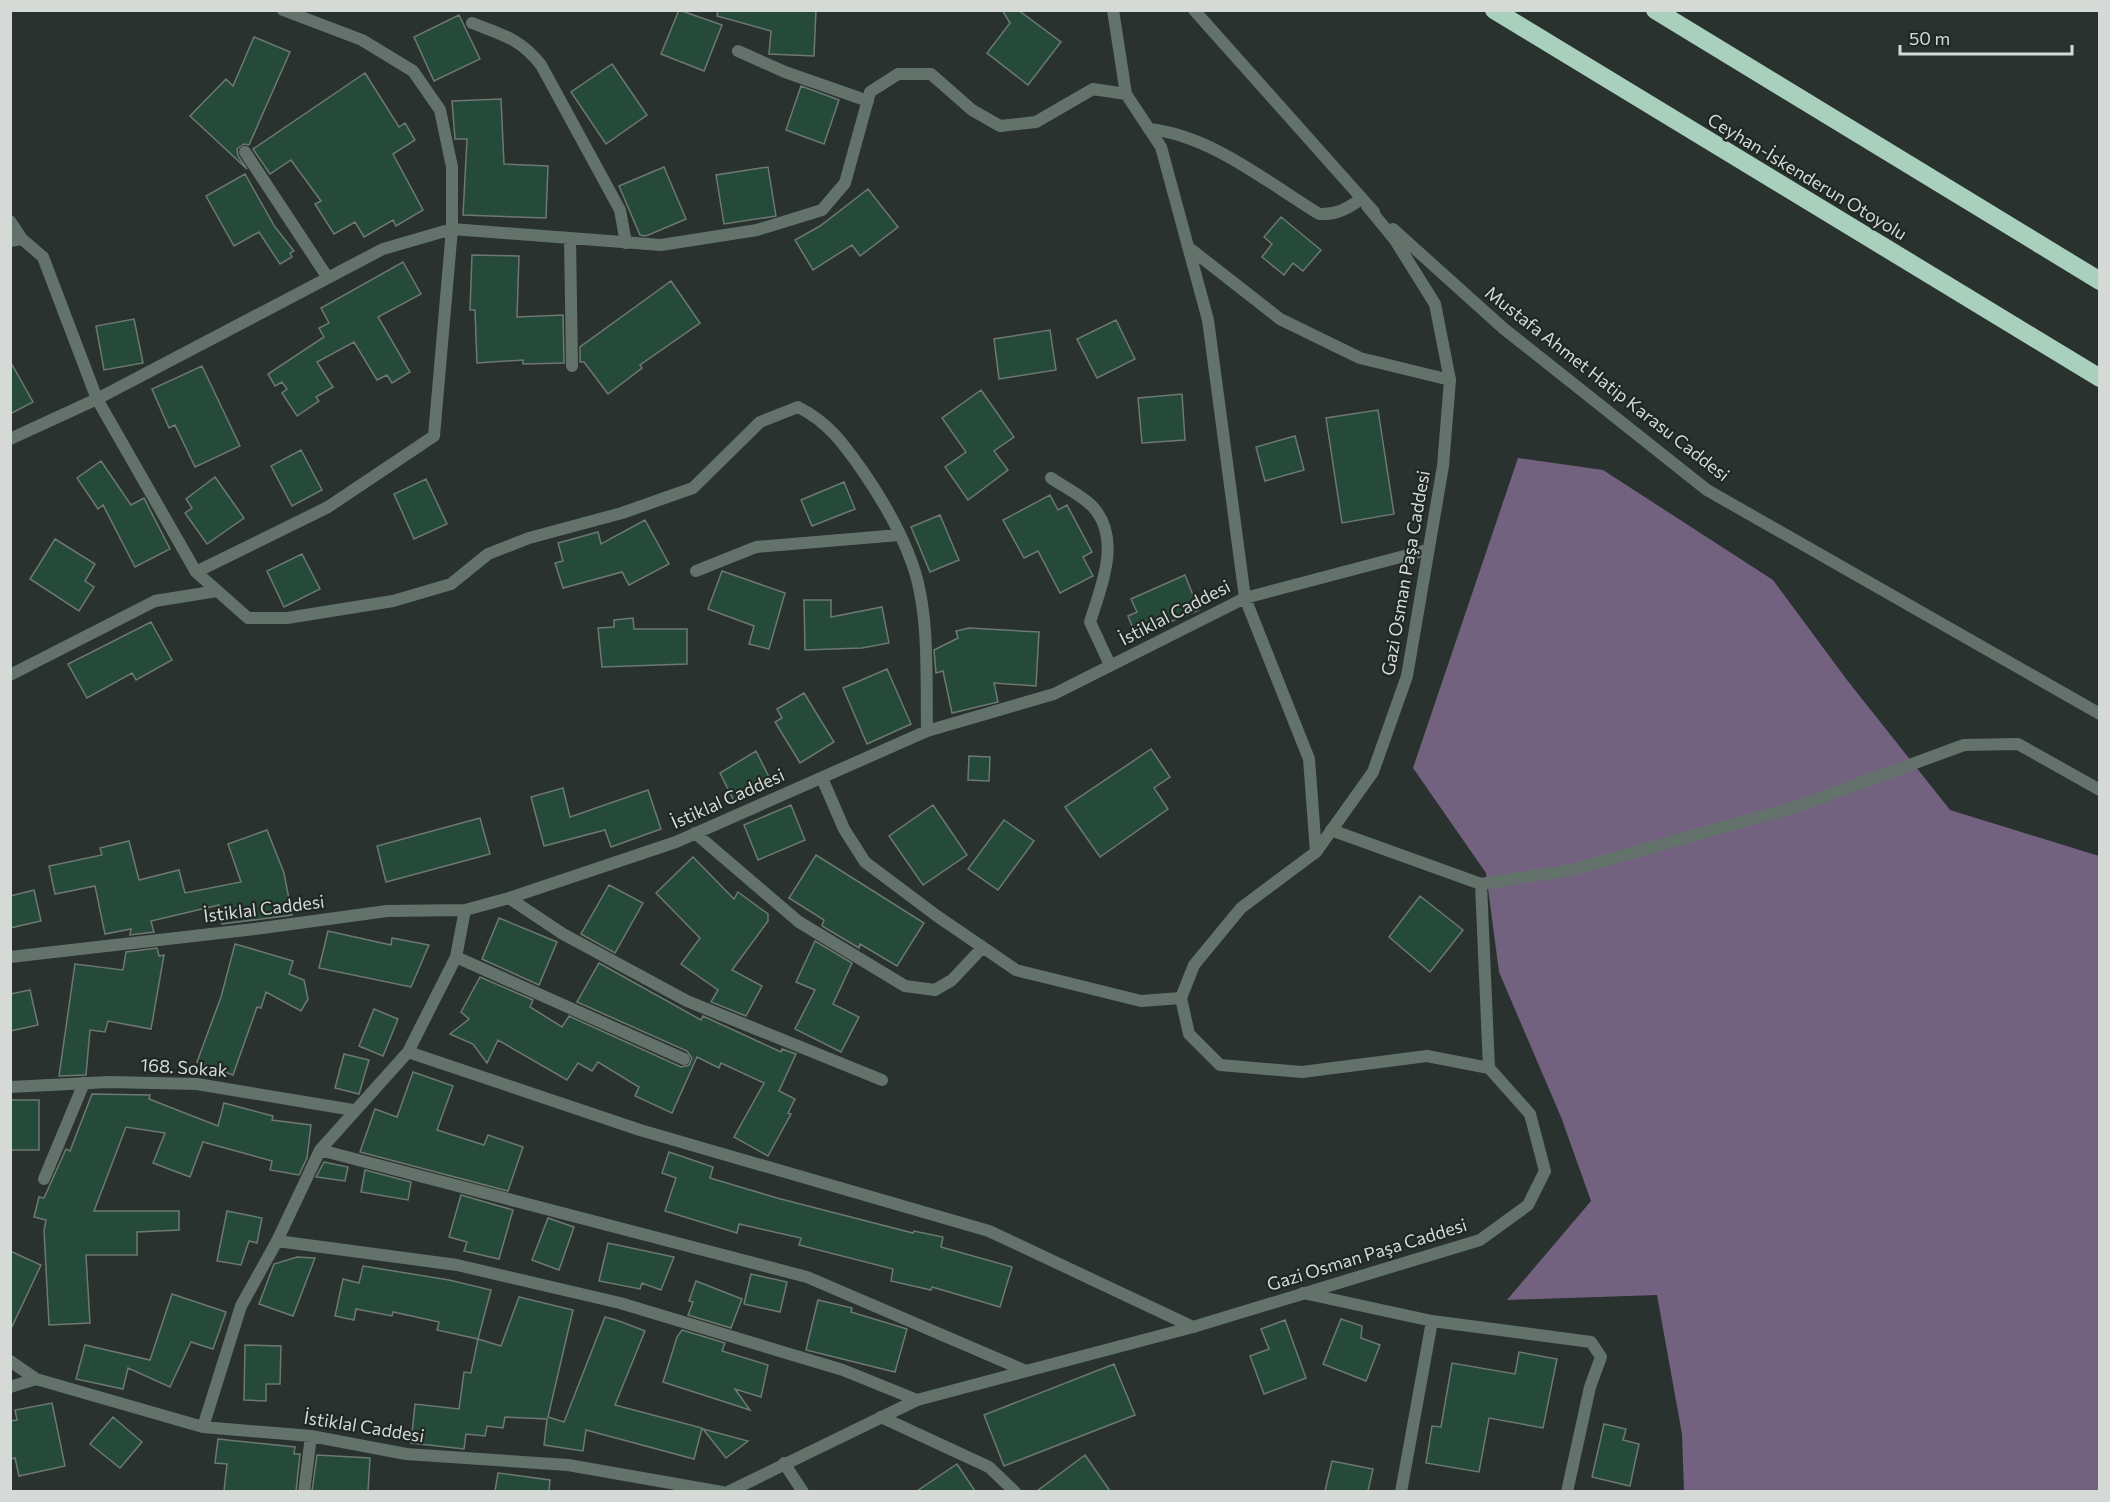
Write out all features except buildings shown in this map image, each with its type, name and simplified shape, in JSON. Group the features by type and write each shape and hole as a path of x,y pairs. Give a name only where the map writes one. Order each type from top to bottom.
{"highway":[{"name":"Ceyhan-İskenderun Otoyolu","path":"1494,10 2100,378"},
{"path":"1655,10 2100,280"}],"street":[{"path":"196,572 328,507 434,436 452,229 452,167 440,110 413,71 362,40 283,10"},
{"path":"1113,10 1126,94 1161,147 1208,320 1245,598 1309,759 1316,852"},
{"name":"Mustafa Ahmet Hatip Karasu Caddesi","path":"1194,10 1364,202 1503,328 1707,490 2100,714"},
{"path":"472,23 517,40 541,65 620,210 626,243"},
{"path":"738,51 785,72 868,101"},
{"path":"10,439 97,399 383,249 452,229 661,245 757,230 822,210 845,183 870,92 898,74 930,74 972,110 1000,126 1036,122 1094,89 1126,94"},
{"path":"1149,129 1169,131 1198,140 1319,214 1339,212 1364,202"},
{"path":"245,152 328,278"},
{"name":"Gazi Osman Paşa Caddesi","path":"1181,998 1194,965 1241,908 1316,852 1373,772 1407,676 1443,466 1450,380 1435,304 1395,240 1364,202"},
{"path":"10,221 16,240 43,257 97,399 196,572 248,618 287,618 393,601 451,584 488,554 529,538 622,513 693,488 760,422 798,407 818,417 843,443 884,501 913,564 925,631 927,731"},
{"path":"570,238 572,366"},
{"path":"1188,247 1280,319 1360,358 1450,380"},
{"path":"1051,478 1093,507 1108,539 1104,578 1090,622 1110,666"},
{"path":"696,571 756,547 899,535"},
{"name":"İstiklal Caddesi","path":"10,957 255,929 387,910 465,910 509,898 695,833 927,731 1054,694 1245,598 1427,550"},
{"path":"10,675 155,601 217,591"},
{"path":"1331,830 1481,884 1570,870 1795,807 1964,745 2018,744 2100,790"},
{"path":"822,777 844,829 865,862 1016,970 1141,1001 1181,998 1189,1034 1220,1065 1302,1072 1427,1056 1489,1068 1481,884"},
{"path":"695,833 799,922 905,986 935,990 952,980 983,947"},
{"path":"509,898 563,933 687,1000 882,1080"},
{"path":"203,1426 240,1306 277,1241 320,1150 353,1110 408,1052 456,957 465,910"},
{"path":"456,957 684,1059"},
{"path":"408,1052 640,1130 988,1231 1193,1327"},
{"name":"Gazi Osman Paşa Caddesi","path":"728,1491 917,1400 1193,1327 1479,1240 1528,1204 1545,1171 1530,1113 1489,1068"},
{"path":"44,1179 84,1083"},
{"name":"168. Sokak","path":"10,1087 84,1083 197,1084 353,1110"},
{"path":"320,1150 807,1277 1026,1371"},
{"path":"277,1241 457,1265 620,1303 843,1370 917,1400"},
{"path":"1303,1293 1432,1321 1591,1342 1600,1357 1590,1387 1567,1491"},
{"path":"1401,1491 1432,1321"},
{"name":"İstiklal Caddesi","path":"10,1360 36,1379 203,1426 310,1436 406,1454 568,1465 722,1491"},
{"path":"10,1387 36,1379"},
{"path":"881,1417 989,1467 1016,1491"},
{"path":"304,1491 310,1436"},
{"path":"784,1463 803,1491"}],"shaded area":[{"path":"1518,458 1603,470 1773,580 1847,680 1950,810 2099,856 2099,1491 1684,1491 1682,1434 1657,1295 1507,1300 1591,1201 1561,1117 1499,972 1486,873 1413,768"}]}
